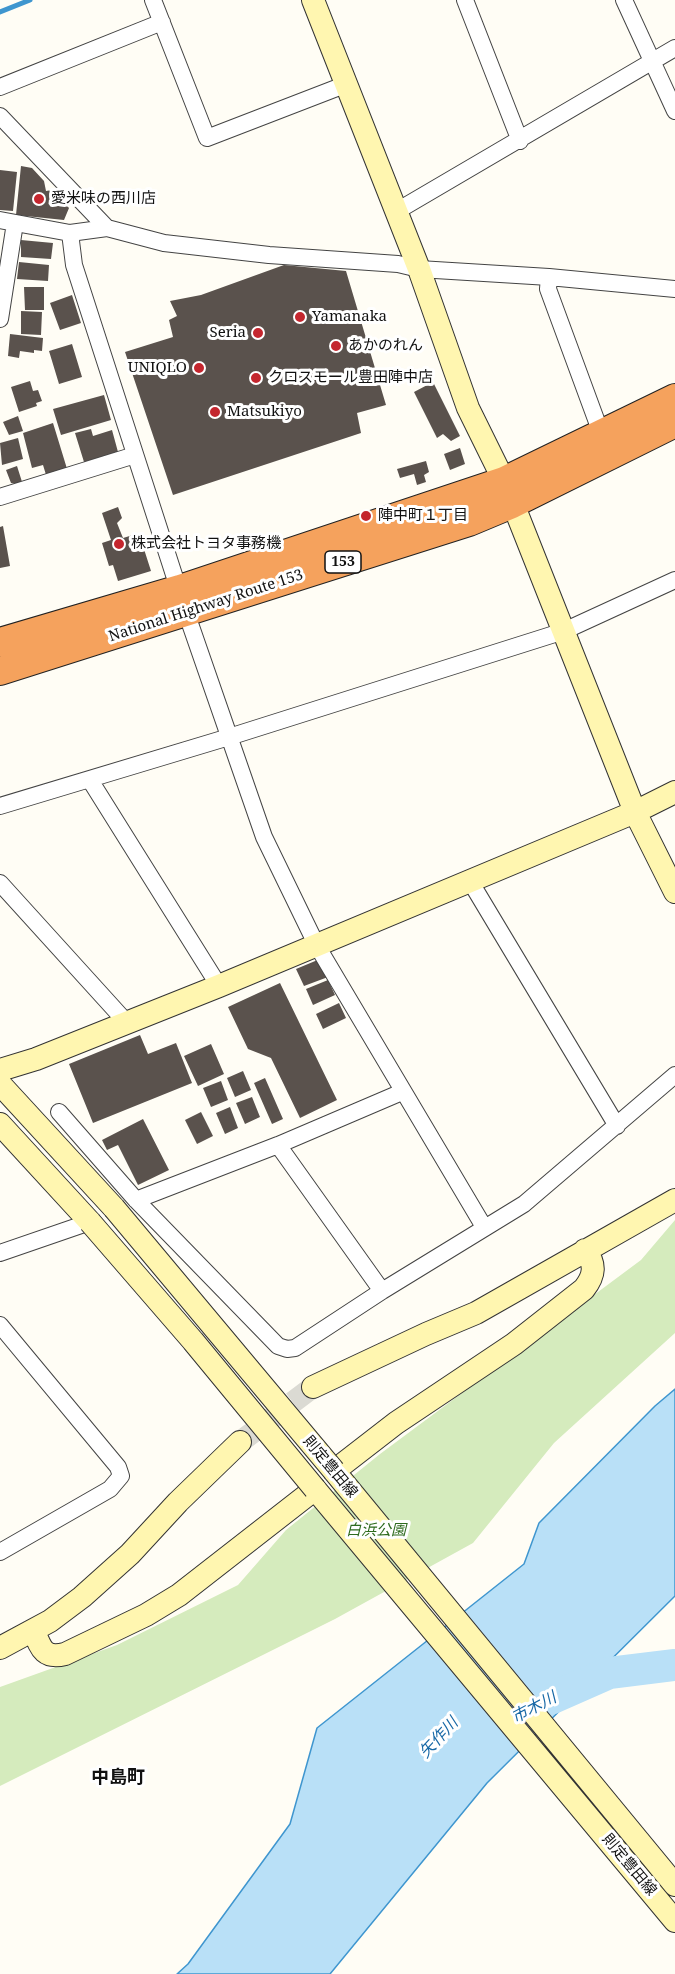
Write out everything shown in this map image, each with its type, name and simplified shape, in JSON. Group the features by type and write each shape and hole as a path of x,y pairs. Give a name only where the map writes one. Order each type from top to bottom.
{"highway":[{"name":"National Highway Route 153","path":"508,492 601,433 675,398"},
{"name":"National Highway Route 153","path":"0,671 183,601 508,492 675,423"},
{"name":"National Highway Route 153","path":"0,642 183,601"}],"street":[{"path":"153,0 207,138 347,84"},
{"path":"313,0 419,268 468,408 508,492 635,812 675,892"},
{"path":"465,0 520,141"},
{"path":"624,0 675,111"},
{"path":"0,87 162,22"},
{"path":"397,212 437,186 520,141 675,48"},
{"path":"0,116 107,228"},
{"path":"0,319 8,221 70,233 107,228 164,243 269,255 675,289"},
{"path":"70,233 74,265 135,455 228,737 264,837 315,944 484,1227"},
{"path":"549,277 548,289 601,433"},
{"path":"0,497 135,455"},
{"path":"0,806 90,780 564,631 675,580"},
{"path":"90,780 219,986"},
{"path":"0,1070 36,1059 219,986 635,812 675,792"},
{"path":"470,881 616,1126"},
{"path":"0,883 127,1023"},
{"path":"58,1112 136,1200 278,1346 287,1349 295,1348 382,1291 524,1204 675,1075"},
{"name":"則定豊田線","path":"0,1084 114,1208 675,1885"},
{"path":"136,1200 279,1145 402,1092"},
{"name":"則定豊田線","path":"0,1124 90,1222 193,1341 675,1921"},
{"path":"279,1145 382,1291"},
{"path":"313,1387 476,1313 675,1200"},
{"path":"0,1253 90,1222"},
{"path":"334,1471 396,1423 514,1344 584,1289 591,1279 593,1269 592,1260 585,1250"},
{"path":"0,1325 118,1467 121,1476 110,1490 0,1552"},
{"path":"0,1648 34,1631 82,1597 130,1554 178,1502 240,1442"},
{"path":"34,1631 40,1647 46,1653 54,1656 146,1615 189,1588 315,1489"}],"green space":[{"name":"白浜公園","path":"675,1220 675,1333 554,1443 473,1543 335,1619 0,1786 0,1687 117,1645 238,1585 286,1530 380,1454 641,1260"}],"water":[{"name":"矢作川","path":"675,1389 675,1596 487,1783 330,1974 177,1974 188,1964 290,1824 317,1728 524,1564 539,1523 655,1406"}],"building":[{"name":"愛米味の西川店","path":"21,166 32,168 44,181 46,191 52,190 69,208 64,220 16,215"},
{"path":"0,170 17,172 13,211 0,210"},
{"path":"21,240 53,243 51,259 21,257"},
{"path":"19,262 49,265 48,281 17,279"},
{"name":"クロスモール豊田陣中店","path":"284,265 346,271 386,405 357,413 361,433 173,495 125,352 173,337 169,320 177,316 170,301 201,295"},
{"path":"24,287 44,287 44,310 25,310"},
{"path":"72,295 81,323 60,330 50,303"},
{"path":"21,311 42,312 41,335 21,334"},
{"path":"10,334 43,338 42,351 34,350 34,353 20,351 19,358 8,356"},
{"path":"72,344 82,377 59,384 49,351"},
{"path":"30,381 33,391 38,390 42,401 36,403 37,406 19,412 11,387"},
{"path":"433,382 460,436 451,441 443,434 437,438 414,392"},
{"path":"104,395 111,420 61,435 53,409"},
{"path":"18,416 23,431 9,435 3,422"},
{"path":"53,423 68,472 47,478 43,465 32,468 23,433"},
{"path":"91,429 93,436 112,430 118,452 84,462 75,433"},
{"path":"18,438 23,459 2,465 0,443"},
{"path":"460,448 465,464 450,470 444,454"},
{"path":"426,461 429,472 424,475 426,482 417,485 414,474 400,478 397,469"},
{"path":"17,466 23,485 11,483 6,470"},
{"name":"株式会社トヨタ事務機","path":"118,507 122,518 117,523 123,538 133,535 137,547 143,546 151,571 118,581 113,565 109,566 102,543 111,540 102,513"},
{"path":"3,526 10,566 0,568 0,527"},
{"path":"320,959 328,977 304,986 296,969"},
{"path":"328,980 335,995 313,1005 306,989"},
{"path":"280,983 337,1100 300,1118 271,1058 248,1049 228,1007"},
{"path":"339,1003 346,1018 323,1029 316,1014"},
{"path":"140,1035 148,1054 176,1043 192,1083 93,1123 69,1064"},
{"path":"211,1044 224,1074 198,1086 184,1056"},
{"path":"243,1071 251,1090 235,1097 227,1078"},
{"path":"265,1078 283,1119 272,1124 254,1083"},
{"path":"221,1081 228,1100 211,1107 203,1088"},
{"path":"252,1097 260,1117 245,1124 236,1103"},
{"path":"230,1107 238,1128 225,1134 216,1113"},
{"path":"201,1112 213,1136 197,1144 185,1120"},
{"path":"143,1119 169,1170 138,1185 118,1145 107,1150 102,1140"}],"waterway":[{"path":"0,12 30,0"},
{"name":"市木川","path":"550,1699 609,1673 675,1665"}],"tunnel":[{"path":"240,1442 313,1387"}],"place":[{"name":"愛米味の西川店","path":"39,199"},
{"name":"Yamanaka","path":"300,317"},
{"name":"Seria","path":"258,333"},
{"name":"あかのれん","path":"336,346"},
{"name":"UNIQLO","path":"199,368"},
{"name":"クロスモール豊田陣中店","path":"256,378"},
{"name":"Matsukiyo","path":"215,412"},
{"name":"陣中町１丁目","path":"366,516"},
{"name":"株式会社トヨタ事務機","path":"119,544"}],"district":[{"name":"中島町","path":"118,1778"}]}
